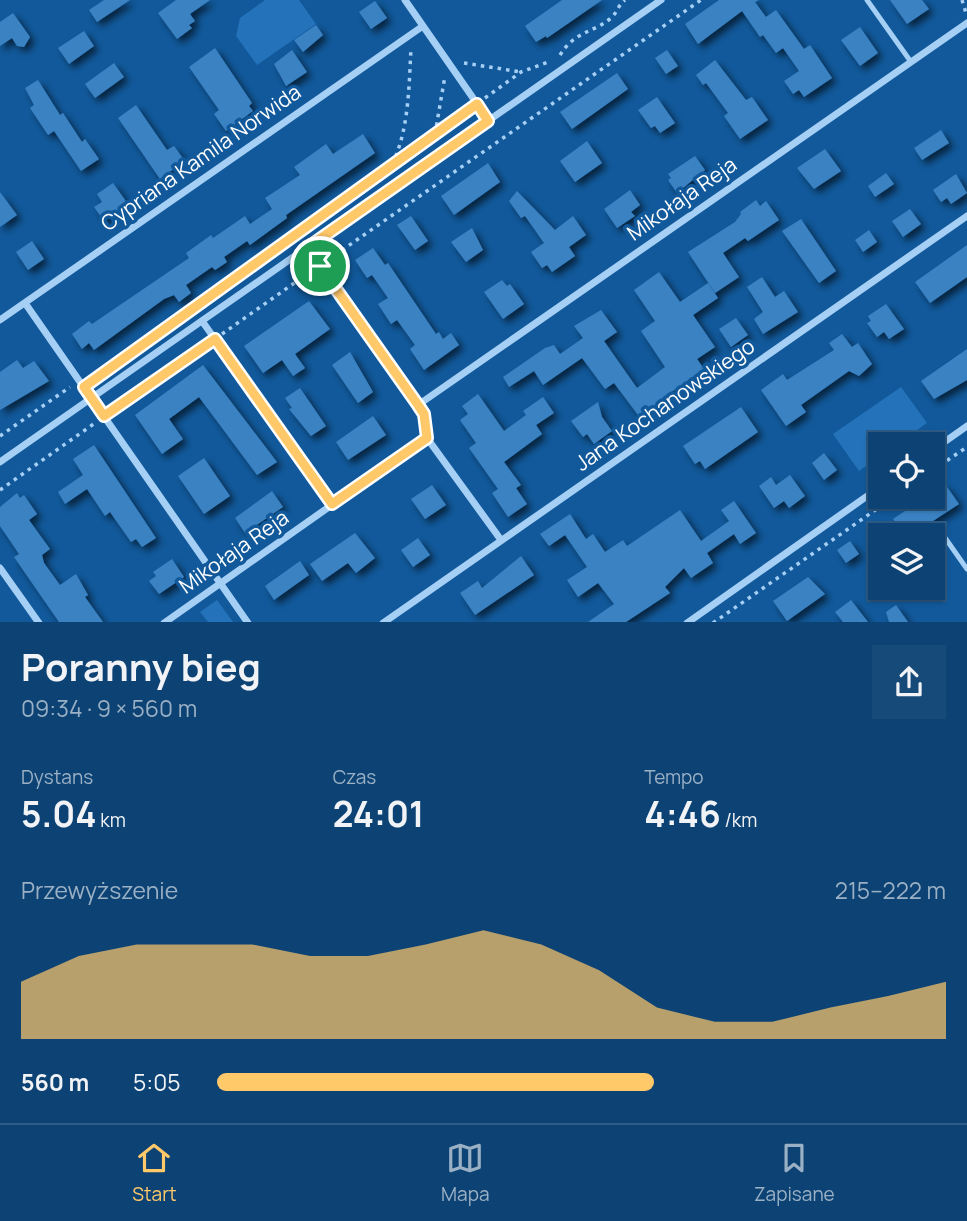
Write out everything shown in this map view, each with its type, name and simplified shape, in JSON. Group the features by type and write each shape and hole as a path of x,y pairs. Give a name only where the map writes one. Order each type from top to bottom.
{"street":[{"path":"405,0 488,121"},
{"path":"0,462 661,0"},
{"name":"Mikołaja Reja","path":"418,405 967,23"},
{"name":"Cypriana Kamila Norwida","path":"0,320 422,26"},
{"name":"Jana Kochanowskiego","path":"383,622 967,216"},
{"path":"307,248 424,414 427,438 501,540"},
{"path":"25,303 248,622"},
{"path":"202,321 332,504"},
{"path":"945,442 967,426"},
{"name":"Mikołaja Reja","path":"164,622 427,438"},
{"path":"687,622 868,495"},
{"path":"0,568 39,622"}],"lane":[{"path":"867,0 911,62"},
{"path":"945,538 967,569"}],"path":[{"path":"0,436 70,387 84,387 521,72 551,61 581,34 614,16 625,0"},
{"path":"0,490 701,0"},
{"path":"962,0 964,11"},
{"path":"391,166 399,149 410,80 412,33"},
{"path":"435,134 447,61 521,72"},
{"path":"945,462 967,447"},
{"path":"713,622 877,509"}],"shaded area":[{"path":"265,0 299,0 316,24 257,65 236,36 240,18"},
{"path":"901,387 927,423 914,432 868,432 868,465 859,471 833,434"},
{"path":"217,600 233,622 208,622 200,612"}],"building":[{"path":"104,0 130,0 97,22 89,10"},
{"path":"176,0 210,0 190,14 195,21 189,25 192,28 177,39 158,13"},
{"path":"562,0 602,0 547,38 546,36 536,42 525,26"},
{"path":"719,0 759,0 755,2 766,17 776,10 804,49 810,45 832,78 804,97 799,90 793,94 784,81 799,71 783,48 776,53 763,35 760,37 742,11 698,44 685,24"},
{"path":"890,0 922,0 929,9 907,24"},
{"path":"375,1 387,18 371,29 359,12"},
{"path":"13,13 30,37 24,47 17,46 12,38 0,46 0,22"},
{"path":"316,25 323,35 303,52 294,40"},
{"path":"860,27 878,53 860,66 841,40"},
{"path":"84,31 94,46 69,64 58,48"},
{"path":"215,48 252,103 249,106 253,111 226,131 214,114 219,110 189,67"},
{"path":"292,50 307,72 286,86 274,64"},
{"path":"667,50 678,66 666,74 655,58"},
{"path":"715,60 746,100 752,97 768,120 740,139 724,116 728,113 706,83 703,85 696,75"},
{"path":"114,63 124,77 95,98 85,84"},
{"path":"617,73 628,89 572,129 560,112"},
{"path":"38,80 60,115 63,113 82,142 85,139 99,159 81,171 54,131 48,135 30,108 34,105 25,88"},
{"path":"657,97 675,123 660,133 655,126 651,128 638,110"},
{"path":"136,105 167,150 174,146 185,161 160,179 118,118"},
{"path":"941,130 949,143 922,160 914,148"},
{"path":"363,134 375,153 286,215 287,218 250,245 247,241 224,257 227,262 215,270 212,267 186,285 191,293 179,302 174,295 164,299 94,350 89,343 82,349 72,334 89,321 92,324 189,258 186,253 211,235 213,238 245,216 250,224 272,209 265,198 300,175 294,167 326,144 333,154"},
{"path":"587,141 602,163 575,182 560,161"},
{"path":"825,149 841,171 814,189 797,168"},
{"path":"695,156 705,170 677,193 668,180 671,178 668,174"},
{"path":"488,163 500,182 454,215 441,196"},
{"path":"886,173 894,184 875,197 868,186"},
{"path":"956,174 967,193 951,204 947,198 941,202 933,190"},
{"path":"113,183 128,204 104,221 94,207 102,202 97,194"},
{"path":"630,190 640,205 631,212 635,216 617,228 604,209"},
{"path":"517,191 555,230 573,216 586,235 569,247 575,256 552,272 547,265 542,268 531,252 544,243 525,216 521,218 509,201"},
{"path":"0,192 17,215 0,227"},
{"path":"756,200 760,206 766,201 779,220 748,241 745,238 723,253 739,277 715,293 688,252 735,222 740,212"},
{"path":"910,209 921,224 903,237 892,221"},
{"path":"411,216 428,241 415,250 397,225"},
{"path":"801,219 836,271 819,283 782,231"},
{"path":"472,228 483,250 466,262 451,242"},
{"path":"869,230 877,242 863,252 855,240"},
{"path":"32,241 44,259 28,270 16,252"},
{"path":"967,245 967,277 930,303 915,282"},
{"path":"373,248 385,265 388,263 436,334 439,332 443,339 451,333 459,345 424,370 410,349 415,345 397,320 391,324 378,304 388,298 372,275 367,278 355,260"},
{"path":"659,272 680,302 708,283 718,298 693,315 715,347 697,359 704,369 656,403 658,406 641,419 614,383 605,389 582,358 543,385 534,371 509,387 503,377 545,348 554,345 560,354 583,338 574,326 601,310 617,332 604,341 637,388 665,367 641,331 655,321 634,290"},
{"path":"762,277 775,297 784,291 798,312 763,334 754,319 763,312 747,287"},
{"path":"502,280 507,286 510,284 524,304 503,319 484,292"},
{"path":"309,301 330,329 295,354 305,368 293,376 282,360 263,373 244,346"},
{"path":"886,304 904,329 889,339 884,332 877,337 867,323 871,321 868,316"},
{"path":"736,318 748,335 731,347 719,329"},
{"path":"842,334 852,347 858,343 872,364 859,376 849,371 801,405 806,412 786,426 761,390 783,374 787,380 834,350 829,343"},
{"path":"967,349 967,380 934,399 921,381"},
{"path":"350,352 373,392 358,403 332,365"},
{"path":"17,360 23,368 34,361 49,381 0,410 0,372"},
{"path":"203,365 277,462 257,475 199,397 169,419 183,439 162,454 135,415"},
{"path":"300,388 326,426 311,436 289,409 292,408 285,398"},
{"path":"478,394 504,431 526,415 523,411 543,397 554,413 536,425 542,434 504,462 521,485 516,488 527,504 508,517 492,493 498,489 469,448 476,443 460,420 468,414 462,406"},
{"path":"598,402 602,417 612,431 594,444 587,434 583,437 571,421"},
{"path":"741,407 758,432 705,469 700,461 695,464 683,446"},
{"path":"373,416 386,435 348,460 336,442"},
{"path":"94,445 156,538 142,547 136,539 131,542 110,512 105,516 87,489 65,504 58,492 83,475 73,459"},
{"path":"824,453 837,470 824,480 812,463"},
{"path":"204,458 230,496 204,514 178,476"},
{"path":"790,475 805,496 789,508 784,501 774,508 759,486 771,477 776,485"},
{"path":"945,484 959,504 930,523 896,523 893,519 908,509 945,509"},
{"path":"432,485 446,505 425,519 411,499"},
{"path":"272,491 283,507 245,533 235,518"},
{"path":"17,493 20,498 24,495 37,514 29,520 50,549 42,555 44,563 60,585 76,574 88,595 85,597 103,622 59,622 14,557 19,554 0,526 0,507"},
{"path":"734,501 756,533 740,544 734,534 707,553 713,563 691,578 684,568 665,587 670,593 626,622 588,622 614,604 598,583 578,597 567,580 587,567 565,535 549,546 540,534 570,514 586,539 593,534 605,552 623,540 627,546 680,510 701,541 729,521 721,510"},
{"path":"355,533 375,558 356,573 348,563 322,581 310,564"},
{"path":"418,538 430,555 413,567 401,550"},
{"path":"850,541 859,554 846,563 837,550"},
{"path":"521,556 534,575 475,615 460,593 478,581 482,588"},
{"path":"172,559 184,577 159,594 149,581 156,576 153,572"},
{"path":"300,561 309,575 274,600 265,586"},
{"path":"808,577 825,594 787,621 773,601"},
{"path":"851,600 868,622 843,622 835,612"},
{"path":"896,605 908,622 889,622 886,612"}],"route":[{"path":"477,104 488,121 307,248 320,266 424,414 427,438 332,504 215,339 104,416 84,387 477,104"}]}
